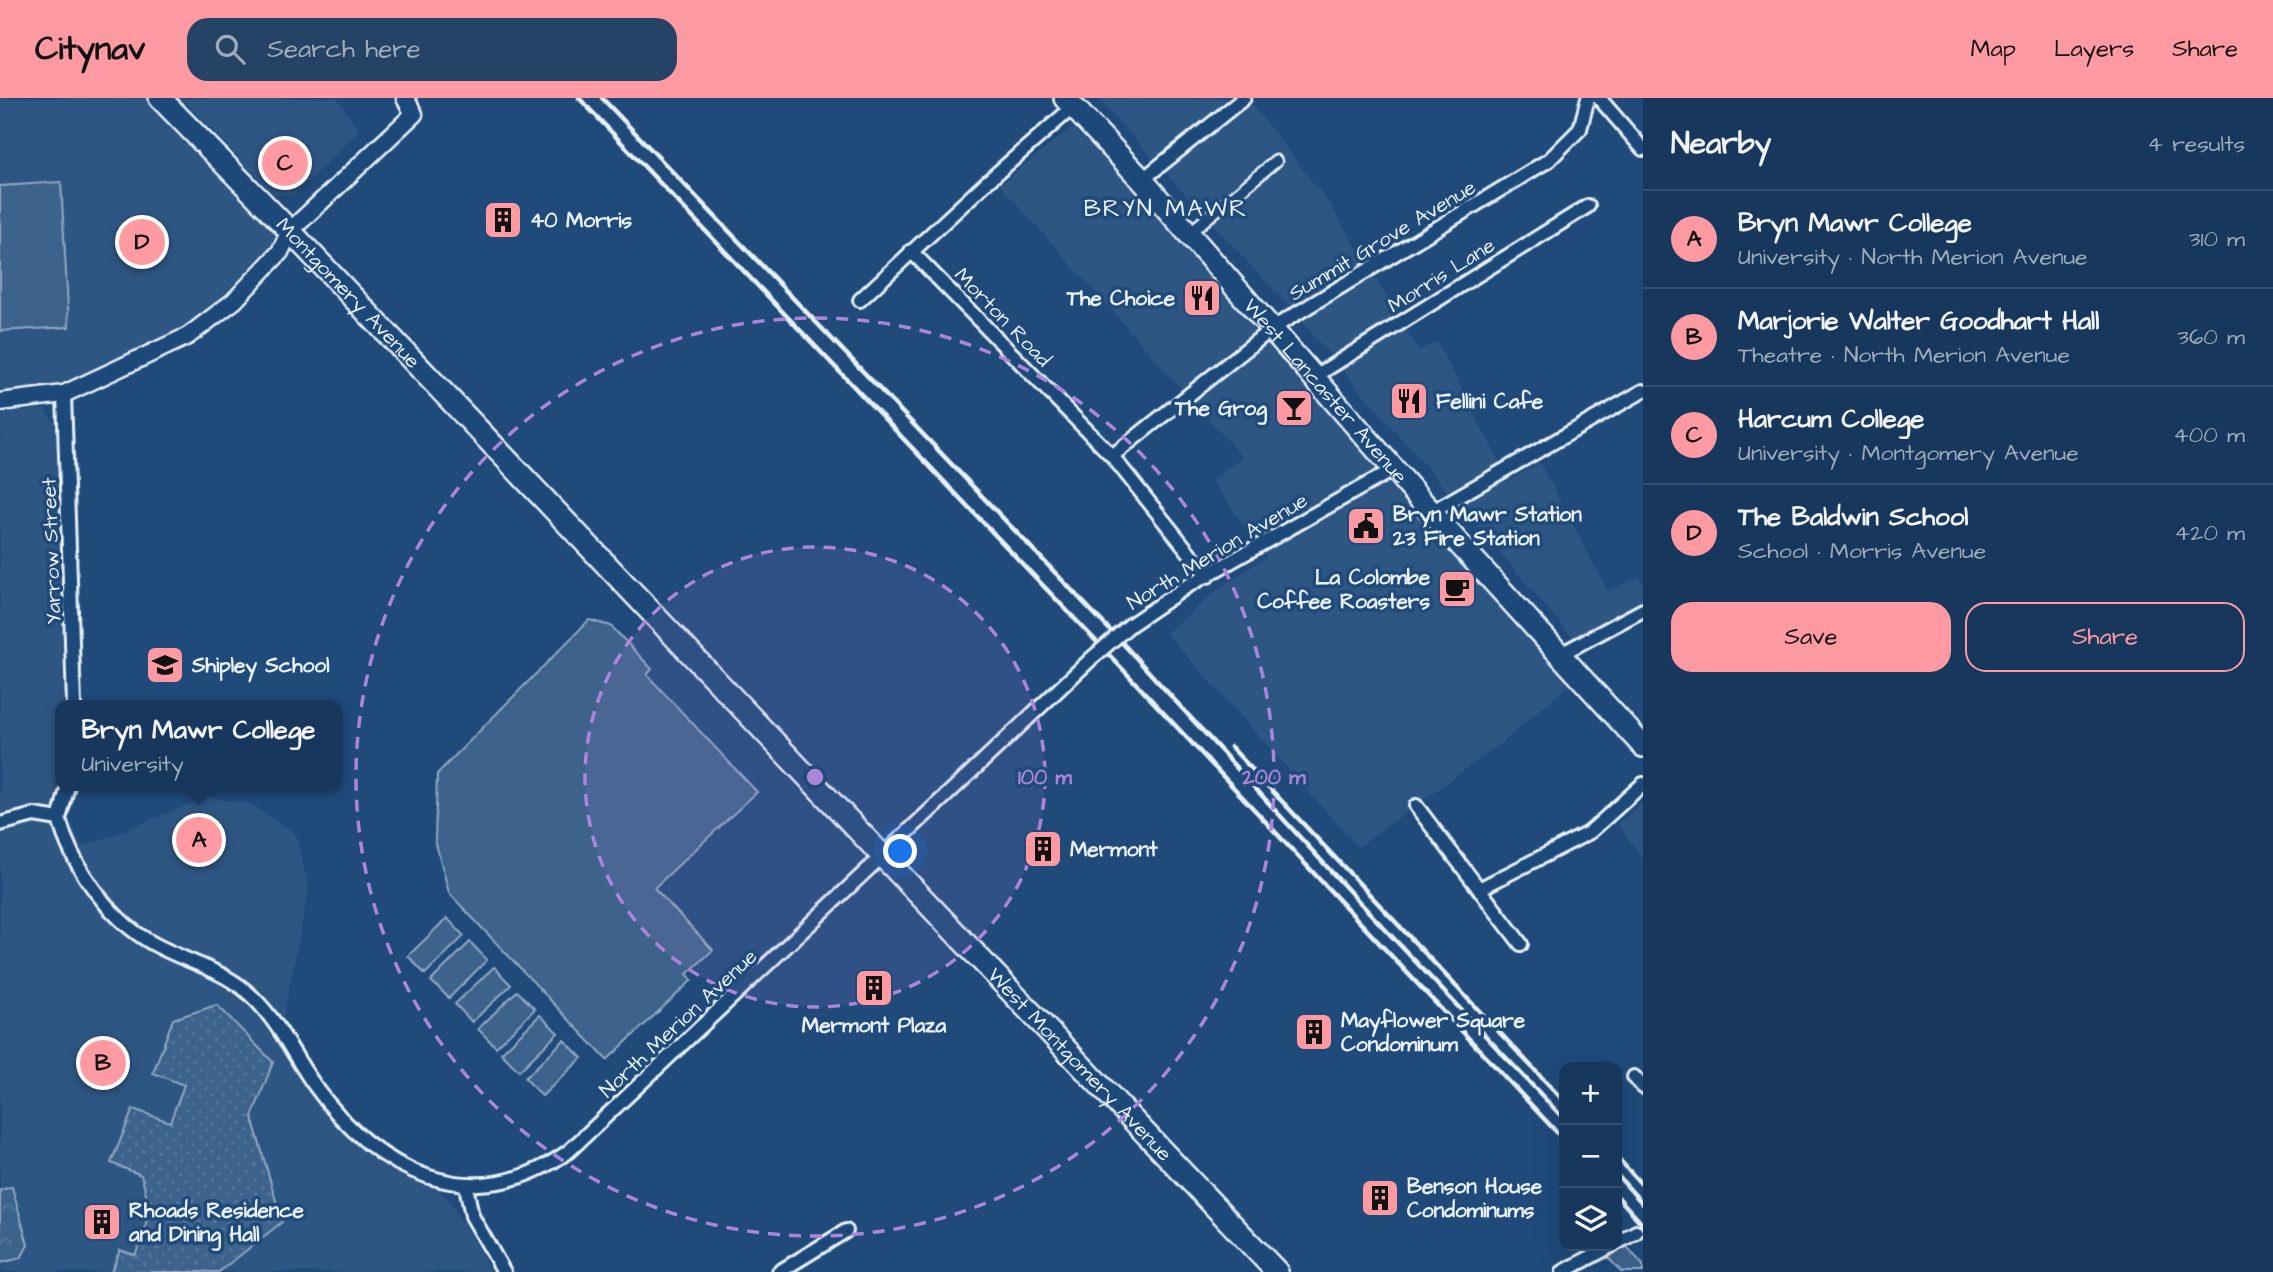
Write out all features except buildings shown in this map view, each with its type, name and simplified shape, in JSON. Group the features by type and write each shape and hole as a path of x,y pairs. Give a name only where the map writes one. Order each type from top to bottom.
{"main road":[{"name":"Montgomery Avenue","path":"160,98 290,231 883,856"},
{"name":"West Lancaster Avenue","path":"1070,102 1273,328 1431,512 1643,746"},
{"name":"West Montgomery Avenue","path":"883,856 1277,1272"}],"street":[{"path":"0,402 64,394 188,336 234,301 280,252 290,231 414,114 405,98"},
{"path":"1142,180 1244,98"},
{"name":"Summit Grove Avenue","path":"1112,456 1273,328 1549,160 1580,129 1588,98"},
{"path":"1599,98 1643,149"},
{"path":"860,300 1070,102"},
{"path":"1189,233 1276,161"},
{"name":"Morris Lane","path":"1314,377 1588,205"},
{"name":"Morton Road","path":"911,251 1112,456 1208,576"},
{"path":"1431,512 1643,391"},
{"name":"Yarrow Street","path":"64,394 75,700"},
{"name":"North Merion Avenue","path":"59,818 67,846 124,923 148,941 246,991 272,1018 328,1102 391,1159 432,1178 466,1186 491,1184 525,1176 569,1151 1130,625 1208,576 1394,469"},
{"path":"1559,655 1643,610"},
{"path":"1479,889 1590,832 1643,784"},
{"path":"0,824 34,815 59,818 67,791"},
{"path":"1416,806 1521,944"},
{"path":"466,1186 471,1216 504,1272"},
{"path":"779,1272 846,1231"},
{"path":"1622,1240 1636,1232"},
{"path":"1563,1272 1602,1251"}],"shaded area":[{"path":"0,98 160,98 290,231 280,252 188,336 64,394 0,402"},
{"path":"182,98 337,98 359,131 293,196 273,194"},
{"path":"1097,98 1247,98 1330,204 1419,350 1437,342 1509,480 1540,463 1608,591 1639,577 1643,585 1643,603 1574,639 1288,306"},
{"path":"1072,127 1134,189 1309,393 1567,677 1566,687 1502,743 1358,847 1166,633 1220,588 1266,557 1212,480 1242,457 1000,185"},
{"path":"45,409 55,423 64,700 55,700 55,791 83,847 207,797 250,804 295,833 309,888 279,1039 296,1073 317,1103 352,1137 394,1172 439,1191 448,1198 491,1272 0,1272 0,413"},
{"path":"1643,803 1643,859 1618,824"}],"green space":[{"path":"61,182 69,327 0,331 0,186"},
{"path":"589,620 611,626 652,669 647,675 757,792 654,888 713,950 687,974 692,980 607,1060 449,893 435,840 437,774"},
{"path":"447,918 464,936 425,974 408,956"},
{"path":"470,942 487,960 449,998 431,981"},
{"path":"494,967 511,985 472,1022 455,1004"},
{"path":"517,991 535,1009 496,1047 478,1029"},
{"path":"217,1005 273,1062 252,1117 282,1222 219,1272 111,1272 120,1250 135,1255 146,1225 148,1207 141,1175 111,1163 133,1109 170,1122 184,1085 153,1073 173,1019"},
{"path":"540,1015 558,1033 519,1071 501,1053"},
{"path":"564,1040 582,1058 542,1096 525,1078"},
{"path":"12,1187 28,1245 21,1258 0,1263 0,1190"},
{"path":"1622,1243 1643,1265 1643,1272 1621,1272 1605,1254 1610,1251 1622,1251"}],"railway":[{"path":"579,98 1114,660 1559,1135"},
{"path":"602,98 1127,648 1350,892 1559,1114"},
{"path":"1231,747 1559,1096"},
{"path":"1622,1163 1643,1186"},
{"path":"1622,1181 1643,1204"},
{"path":"1622,1202 1643,1225"}],"place":[{"name":"Harcum College","path":"285,163"},
{"name":"40 Morris","path":"503,220"},
{"name":"The Baldwin School","path":"142,242"},
{"name":"The Choice","path":"1202,298"},
{"name":"Fellini Cafe","path":"1409,401"},
{"name":"The Grog","path":"1294,408"},
{"name":"Bryn Mawr Station 23 Fire Station","path":"1366,526"},
{"name":"La Colombe Coffee Roasters","path":"1457,589"},
{"name":"Shipley School","path":"165,665"},
{"name":"Bryn Mawr College","path":"199,840"},
{"name":"Mermont","path":"1043,849"},
{"name":"Mermont Plaza","path":"874,988"},
{"name":"Mayflower Square Condominum","path":"1314,1032"},
{"name":"Marjorie Walter Goodhart Hall","path":"103,1063"},
{"name":"Benson House Condominums","path":"1380,1198"},
{"name":"Rhoads Residence and Dining Hall","path":"102,1222"}],"district":[{"name":"BRYN MAWR","path":"1166,208"}]}
